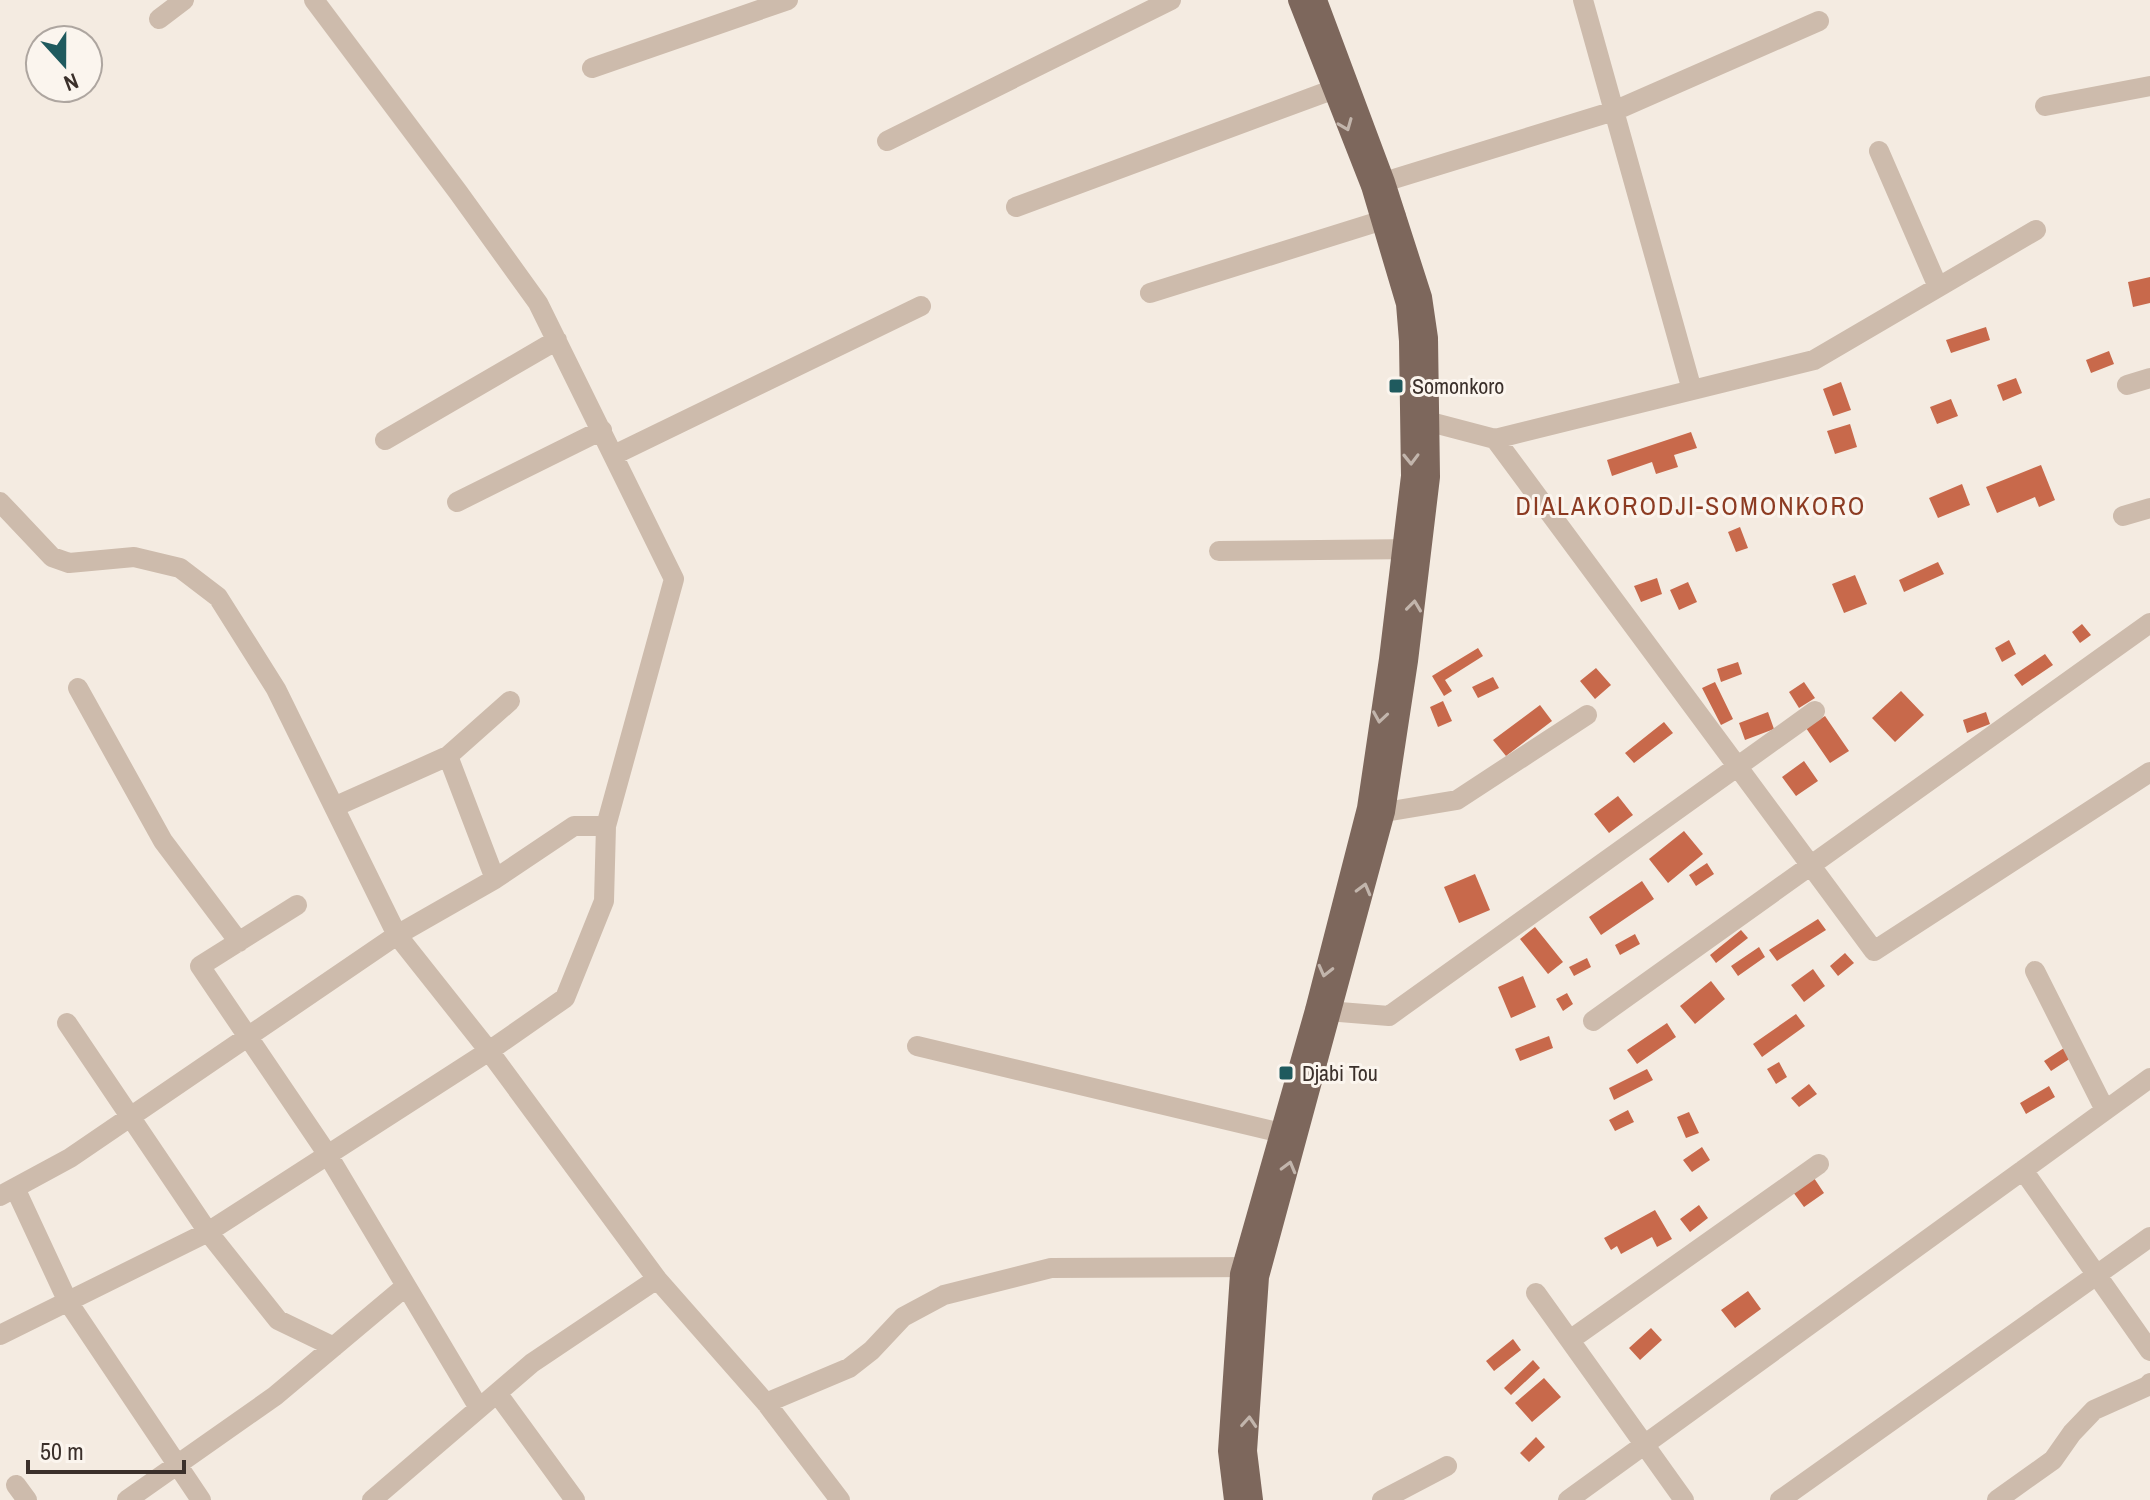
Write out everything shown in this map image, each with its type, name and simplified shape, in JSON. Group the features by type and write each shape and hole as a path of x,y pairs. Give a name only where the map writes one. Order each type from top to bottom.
{"main road":[{"path":"1234,1500 1228,1451 1252,1267 1376,810 1389,659 1412,549 1411,476 1420,420 1406,304 1388,218 1378,184 1305,1"},
{"path":"1252,1267 1259,1277 1247,1451 1253,1500"}],"street":[{"path":"159,19 184,0"},
{"path":"0,1335 208,1232 489,1051 565,998 604,901 606,826 674,579 538,303 314,0"},
{"path":"592,68 788,0"},
{"path":"887,141 1171,0"},
{"path":"1583,0 1692,390"},
{"path":"1378,184 1614,111 1819,21"},
{"path":"2045,106 2150,86"},
{"path":"1016,207 1340,87"},
{"path":"1879,151 1938,287"},
{"path":"1150,293 1388,218"},
{"path":"1420,420 1495,439 1814,360 2036,230"},
{"path":"614,455 921,306"},
{"path":"385,440 557,340"},
{"path":"2127,385 2150,378"},
{"path":"457,502 602,430"},
{"path":"1495,439 1874,951 2150,772"},
{"path":"0,502 52,557 69,563 134,557 165,564 180,568 218,597 276,689 397,935 489,1051 657,1279 766,1403 840,1500"},
{"path":"2123,516 2150,508"},
{"path":"1219,551 1412,549"},
{"path":"1593,1021 2150,623"},
{"path":"78,688 163,841 239,942"},
{"path":"334,807 448,756 510,701"},
{"path":"1323,1011 1389,1016 1815,711"},
{"path":"1376,810 1457,800 1587,715"},
{"path":"448,756 495,879"},
{"path":"201,1500 68,1302 8,1192 70,1158 397,935 495,879 574,826 606,826"},
{"path":"297,905 200,966 328,1155 479,1408"},
{"path":"2035,971 2105,1110"},
{"path":"67,1023 208,1232 278,1320 334,1347"},
{"path":"917,1046 1289,1135"},
{"path":"1568,1500 2150,1078"},
{"path":"1570,1340 1819,1164"},
{"path":"2023,1170 2150,1351"},
{"path":"1780,1500 2150,1237"},
{"path":"766,1403 849,1368 872,1350 903,1317 944,1295 1051,1268 1252,1267"},
{"path":"372,1500 532,1363 657,1279"},
{"path":"127,1500 275,1396 406,1286"},
{"path":"1536,1293 1684,1500"},
{"path":"1997,1500 2053,1460 2072,1433 2094,1410 2150,1383"},
{"path":"497,1393 575,1500"},
{"path":"1382,1500 1447,1466"}],"building":[{"path":"2150,277 2150,303 2133,307 2128,282"},
{"path":"1986,327 1990,340 1951,353 1946,340"},
{"path":"2109,351 2114,364 2091,373 2086,360"},
{"path":"2016,378 2022,393 2003,401 1997,385"},
{"path":"1841,382 1851,410 1833,416 1823,389"},
{"path":"1951,399 1958,416 1937,424 1930,407"},
{"path":"1850,424 1857,447 1835,454 1827,431"},
{"path":"1691,432 1697,448 1674,455 1678,467 1656,474 1652,462 1612,476 1607,460"},
{"path":"2041,465 2055,500 2039,507 2035,497 1997,513 1986,487"},
{"path":"1962,484 1970,505 1938,518 1929,498"},
{"path":"1740,527 1748,548 1736,552 1728,532"},
{"path":"1938,562 1944,574 1904,592 1899,580"},
{"path":"1855,575 1867,604 1844,613 1832,584"},
{"path":"1657,578 1662,594 1641,602 1634,586"},
{"path":"1688,582 1697,602 1679,610 1670,590"},
{"path":"2082,624 2091,635 2080,643 2072,632"},
{"path":"2009,640 2016,654 2002,662 1995,648"},
{"path":"1478,648 1483,656 1445,680 1452,691 1444,696 1432,676"},
{"path":"2045,654 2053,665 2022,686 2014,675"},
{"path":"1738,662 1742,674 1721,682 1717,669"},
{"path":"1596,668 1611,685 1595,699 1580,681"},
{"path":"1493,677 1499,688 1478,698 1472,687"},
{"path":"1715,682 1733,719 1721,725 1702,688"},
{"path":"1804,682 1815,698 1799,708 1789,692"},
{"path":"1901,691 1924,715 1895,742 1872,718"},
{"path":"1443,701 1452,721 1438,727 1430,707"},
{"path":"1540,705 1552,721 1506,756 1493,740"},
{"path":"1768,712 1774,729 1745,740 1739,723"},
{"path":"1986,712 1990,724 1967,733 1963,720"},
{"path":"1825,716 1849,751 1830,763 1806,728"},
{"path":"1664,722 1673,733 1634,763 1625,753"},
{"path":"1804,761 1818,781 1796,796 1782,777"},
{"path":"1618,796 1633,815 1609,833 1594,814"},
{"path":"1684,831 1703,854 1668,883 1649,859"},
{"path":"1707,863 1714,874 1696,886 1689,875"},
{"path":"1475,874 1490,910 1459,923 1444,887"},
{"path":"1642,881 1654,899 1601,935 1589,917"},
{"path":"1818,919 1826,930 1777,961 1769,950"},
{"path":"1535,927 1563,962 1548,974 1520,939"},
{"path":"1741,930 1748,938 1716,963 1710,955"},
{"path":"1635,934 1640,944 1620,955 1615,945"},
{"path":"1759,947 1765,957 1738,976 1731,966"},
{"path":"1845,953 1854,963 1838,976 1830,966"},
{"path":"1587,958 1591,967 1574,976 1569,967"},
{"path":"1813,969 1825,986 1804,1002 1791,985"},
{"path":"1523,976 1536,1007 1511,1018 1498,987"},
{"path":"1711,981 1725,999 1695,1024 1680,1006"},
{"path":"1567,993 1573,1004 1563,1011 1556,999"},
{"path":"1796,1014 1805,1026 1762,1057 1753,1044"},
{"path":"1667,1023 1676,1037 1637,1064 1627,1050"},
{"path":"1549,1036 1553,1048 1520,1061 1515,1049"},
{"path":"2064,1048 2071,1058 2051,1071 2044,1061"},
{"path":"1779,1062 1787,1077 1776,1084 1767,1069"},
{"path":"1647,1069 1653,1080 1614,1100 1609,1088"},
{"path":"1809,1084 1817,1094 1799,1107 1791,1098"},
{"path":"2049,1086 2055,1097 2026,1114 2020,1103"},
{"path":"1628,1110 1634,1122 1615,1131 1609,1120"},
{"path":"1689,1112 1699,1133 1686,1138 1677,1117"},
{"path":"1702,1147 1710,1160 1692,1172 1683,1160"},
{"path":"1814,1178 1824,1193 1804,1207 1793,1192"},
{"path":"1699,1205 1708,1218 1690,1232 1680,1219"},
{"path":"1655,1210 1672,1239 1657,1247 1652,1237 1621,1254 1617,1246 1611,1250 1604,1238"},
{"path":"1748,1291 1761,1309 1735,1328 1721,1310"},
{"path":"1651,1328 1662,1340 1640,1360 1629,1348"},
{"path":"1513,1339 1521,1350 1494,1371 1486,1361"},
{"path":"1533,1360 1540,1368 1511,1395 1504,1388"},
{"path":"1544,1378 1561,1397 1532,1422 1515,1403"},
{"path":"1536,1437 1545,1447 1529,1462 1520,1453"}],"place":[{"name":"Somonkoro","path":"1396,386"},
{"name":"Djabi Tou","path":"1286,1073"}],"district":[{"name":"DIALAKORODJI-SOMONKORO","path":"1691,506"}]}
